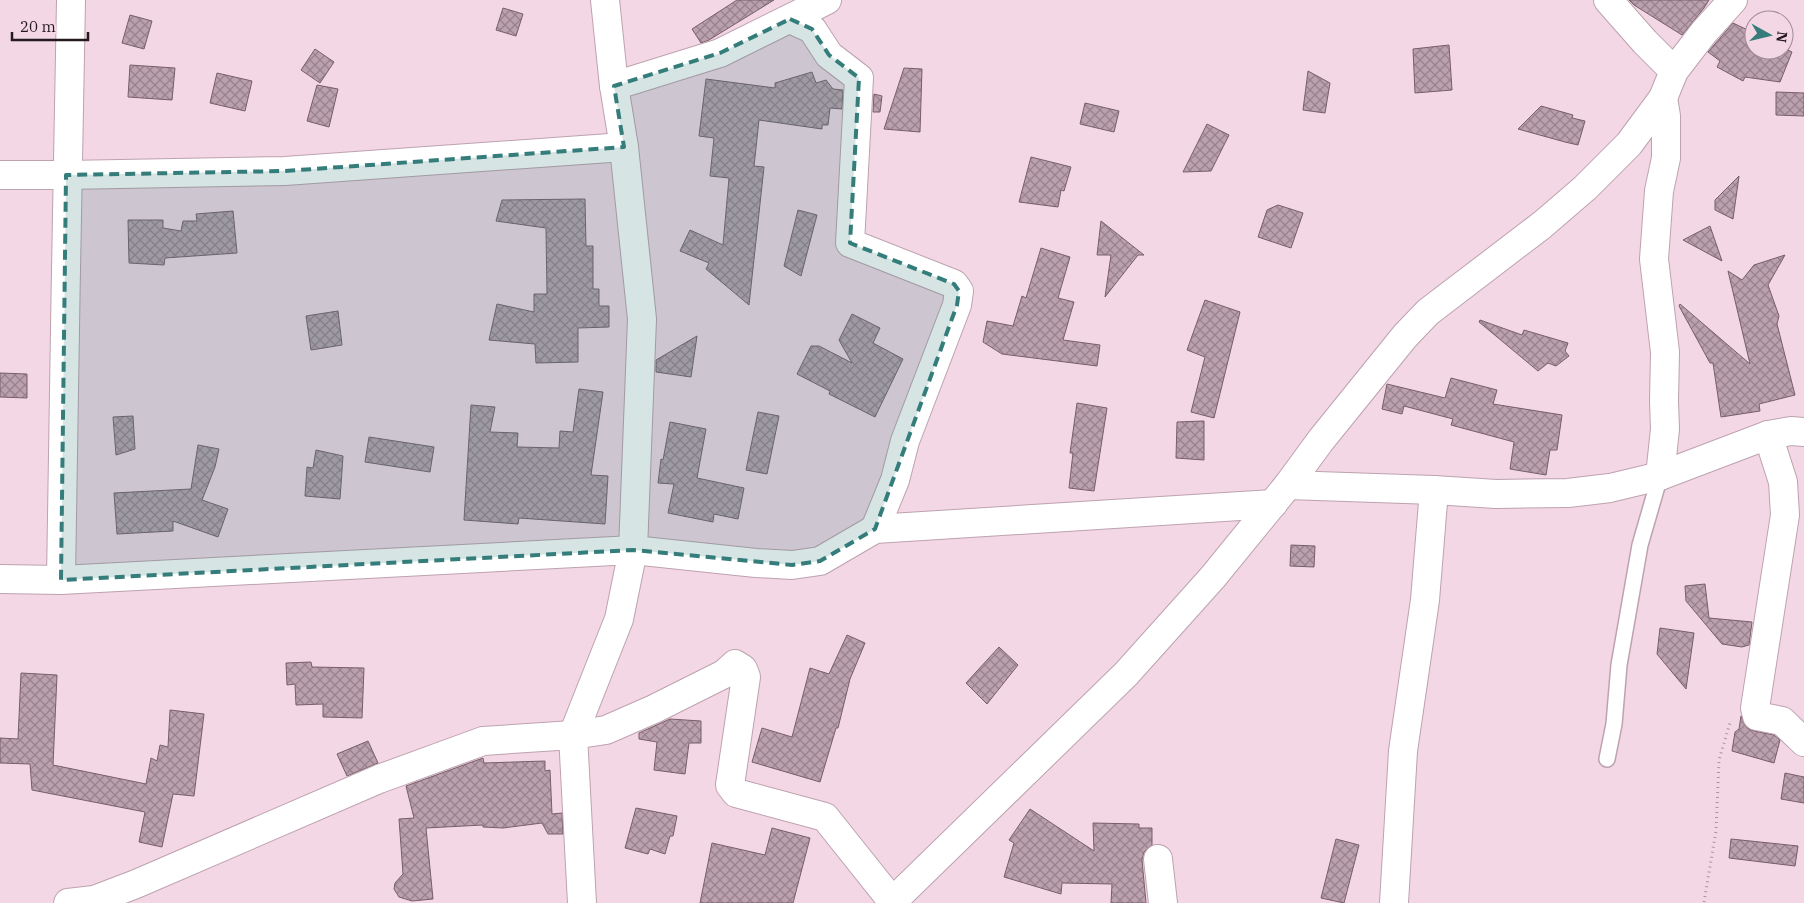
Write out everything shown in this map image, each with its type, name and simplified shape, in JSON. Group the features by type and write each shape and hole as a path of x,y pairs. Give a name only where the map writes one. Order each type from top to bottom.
{"street":[{"path":"61,580 65,417 66,175 71,0"},
{"path":"582,903 573,735 619,619 633,550 642,319 624,146 614,86 605,0"},
{"path":"614,86 720,53 827,0"},
{"path":"1608,0 1674,71"},
{"path":"68,903 94,900 136,884 379,779 483,740 573,735 606,730 654,709 724,674 735,664 743,669 746,676 730,785 736,793 825,816 892,902 1126,674 1213,577 1411,330 1434,307 1542,225 1585,188 1629,144 1663,98 1674,71 1704,32 1733,0"},
{"path":"790,19 812,29 829,55 859,78 850,243 954,284 958,291 958,305 905,441 895,480 875,529"},
{"path":"1660,476 1665,428 1665,352 1654,258 1659,191 1666,158 1666,116 1663,98"},
{"path":"0,175 285,171 624,146"},
{"path":"0,579 61,580 633,550 756,564 792,565 820,561 875,529 1280,494 1434,490 1460,493 1524,495 1568,493 1610,488 1660,476 1792,427 1783,482 1785,515 1755,708 1757,716 1782,721 1804,742"},
{"path":"1394,903 1404,751 1426,600 1434,490"},
{"path":"1158,859 1163,903"}],"lane":[{"path":"1607,759 1614,724 1619,665 1640,545 1660,476"}],"path":[{"path":"1704,902 1716,831 1719,760 1730,722 1739,712 1757,716"}],"highlighted area":[{"path":"790,19 812,29 829,55 859,78 850,243 954,284 959,291 957,305 875,529 820,561 792,565 633,550 61,580 66,175 285,171 624,147 614,86 720,53"}],"building":[{"path":"737,0 774,0 701,43 692,29"},
{"path":"1629,0 1709,0 1682,35"},
{"path":"503,8 523,14 516,36 496,30"},
{"path":"130,15 152,21 144,49 122,43"},
{"path":"1733,23 1744,28 1744,60 1789,60 1780,82 1745,77 1743,81 1717,67 1720,61 1708,52"},
{"path":"1449,45 1452,90 1415,93 1413,49"},
{"path":"315,49 334,62 320,83 301,70"},
{"path":"130,65 175,68 172,100 128,97"},
{"path":"904,68 922,69 920,132 884,129"},
{"path":"1308,71 1330,83 1325,113 1303,110"},
{"path":"812,72 816,83 826,80 833,89 843,90 842,109 830,108 828,125 822,125 822,129 759,120 754,166 764,167 749,305 706,269 709,263 680,251 690,230 723,245 729,178 710,176 714,138 699,136 706,79 775,88 775,83"},
{"path":"217,73 252,81 245,111 210,103"},
{"path":"317,85 338,89 329,127 307,121"},
{"path":"1776,92 1804,93 1804,116 1776,115"},
{"path":"874,94 882,96 880,112 873,112"},
{"path":"1085,103 1119,111 1114,132 1080,124"},
{"path":"1541,106 1573,115 1572,118 1585,121 1578,145 1518,129"},
{"path":"1207,124 1229,135 1211,171 1183,172"},
{"path":"1031,157 1071,167 1064,191 1061,190 1058,207 1019,202"},
{"path":"1739,176 1733,219 1715,210 1715,200"},
{"path":"585,199 586,246 593,246 593,289 599,289 599,306 609,306 609,327 578,328 578,362 536,363 535,344 489,340 497,304 534,312 534,294 547,294 546,228 496,221 502,200"},
{"path":"1278,205 1303,213 1291,248 1258,237 1267,210"},
{"path":"798,210 817,215 801,276 784,266"},
{"path":"233,211 237,253 165,258 164,265 129,263 128,220 163,220 163,228 181,231 183,221 197,221 196,214"},
{"path":"1101,221 1144,255 1138,255 1105,297 1111,255 1097,255"},
{"path":"1710,226 1722,261 1683,240"},
{"path":"1041,248 1070,257 1058,298 1074,302 1063,340 1100,345 1097,366 1002,354 983,342 987,321 1013,326 1022,296 1026,298"},
{"path":"1785,255 1768,285 1779,316 1777,324 1795,395 1759,404 1760,411 1721,417 1713,363 1710,363 1679,306 1680,304 1750,364 1728,271 1742,280 1754,265"},
{"path":"1205,300 1240,312 1214,418 1191,412 1205,357 1187,350"},
{"path":"338,311 342,345 311,350 306,316"},
{"path":"852,314 880,328 873,343 903,359 875,417 829,394 830,391 797,374 811,346 819,346 852,363 839,340"},
{"path":"1480,320 1522,335 1524,330 1568,343 1565,351 1569,356 1556,366 1548,363 1538,371 1479,322"},
{"path":"697,336 691,377 656,372 656,360"},
{"path":"0,373 27,374 27,398 0,397"},
{"path":"1451,378 1497,390 1493,404 1562,415 1557,450 1550,450 1546,475 1510,469 1514,442 1451,425 1453,419 1404,406 1402,414 1382,409 1387,384 1445,398"},
{"path":"579,389 603,392 591,475 608,476 605,524 519,518 518,524 464,520 471,405 495,407 490,432 518,433 517,447 559,448 560,431 573,432"},
{"path":"1077,403 1107,408 1094,491 1069,488 1073,453 1070,453"},
{"path":"758,412 779,416 767,474 746,470"},
{"path":"133,416 135,449 116,455 113,417"},
{"path":"1204,421 1204,460 1176,458 1177,422"},
{"path":"670,422 706,429 697,478 744,488 738,519 714,514 713,522 668,513 674,484 658,483 661,459 663,460"},
{"path":"369,437 434,447 430,472 365,462"},
{"path":"198,445 219,449 215,467 202,500 228,509 218,537 173,521 173,531 117,534 114,493 191,489"},
{"path":"316,450 343,456 340,499 305,496 307,467 313,468"},
{"path":"1291,545 1315,546 1314,567 1290,566"},
{"path":"1705,584 1709,618 1752,622 1749,645 1742,647 1722,644 1686,601 1685,586"},
{"path":"1660,628 1694,633 1686,689 1657,654"},
{"path":"847,635 865,643 850,679 838,728 836,728 820,782 752,762 762,728 792,737 810,668 829,674"},
{"path":"999,647 1018,665 987,704 966,683"},
{"path":"311,662 312,667 364,668 362,718 323,717 323,704 296,705 295,684 287,685 286,663"},
{"path":"21,673 57,675 53,765 146,784 151,758 157,761 160,745 168,747 170,710 204,714 194,796 173,794 162,847 139,842 145,812 32,790 30,764 0,763 0,738 18,739"},
{"path":"1741,716 1747,728 1774,735 1780,740 1774,763 1732,751 1735,732 1739,729"},
{"path":"670,719 701,721 701,743 689,743 685,774 654,770 657,742 639,739 639,733"},
{"path":"368,741 378,763 347,776 337,754"},
{"path":"483,758 484,763 545,761 545,771 550,770 552,814 562,813 563,834 548,834 542,823 503,828 483,827 483,825 426,828 433,899 412,901 399,897 394,889 395,883 403,874 399,819 414,818 406,786"},
{"path":"1785,773 1804,777 1804,803 1781,799"},
{"path":"636,808 677,816 673,836 670,836 665,854 650,849 648,854 625,848"},
{"path":"1030,809 1094,851 1093,823 1139,824 1139,828 1152,828 1152,845 1144,852 1142,860 1146,903 1111,903 1112,884 1062,883 1061,894 1004,877 1014,843 1009,840"},
{"path":"772,828 810,838 793,903 700,903 712,843 765,855"},
{"path":"1336,839 1359,845 1344,903 1321,898"},
{"path":"1731,839 1798,846 1795,866 1729,858"}]}
